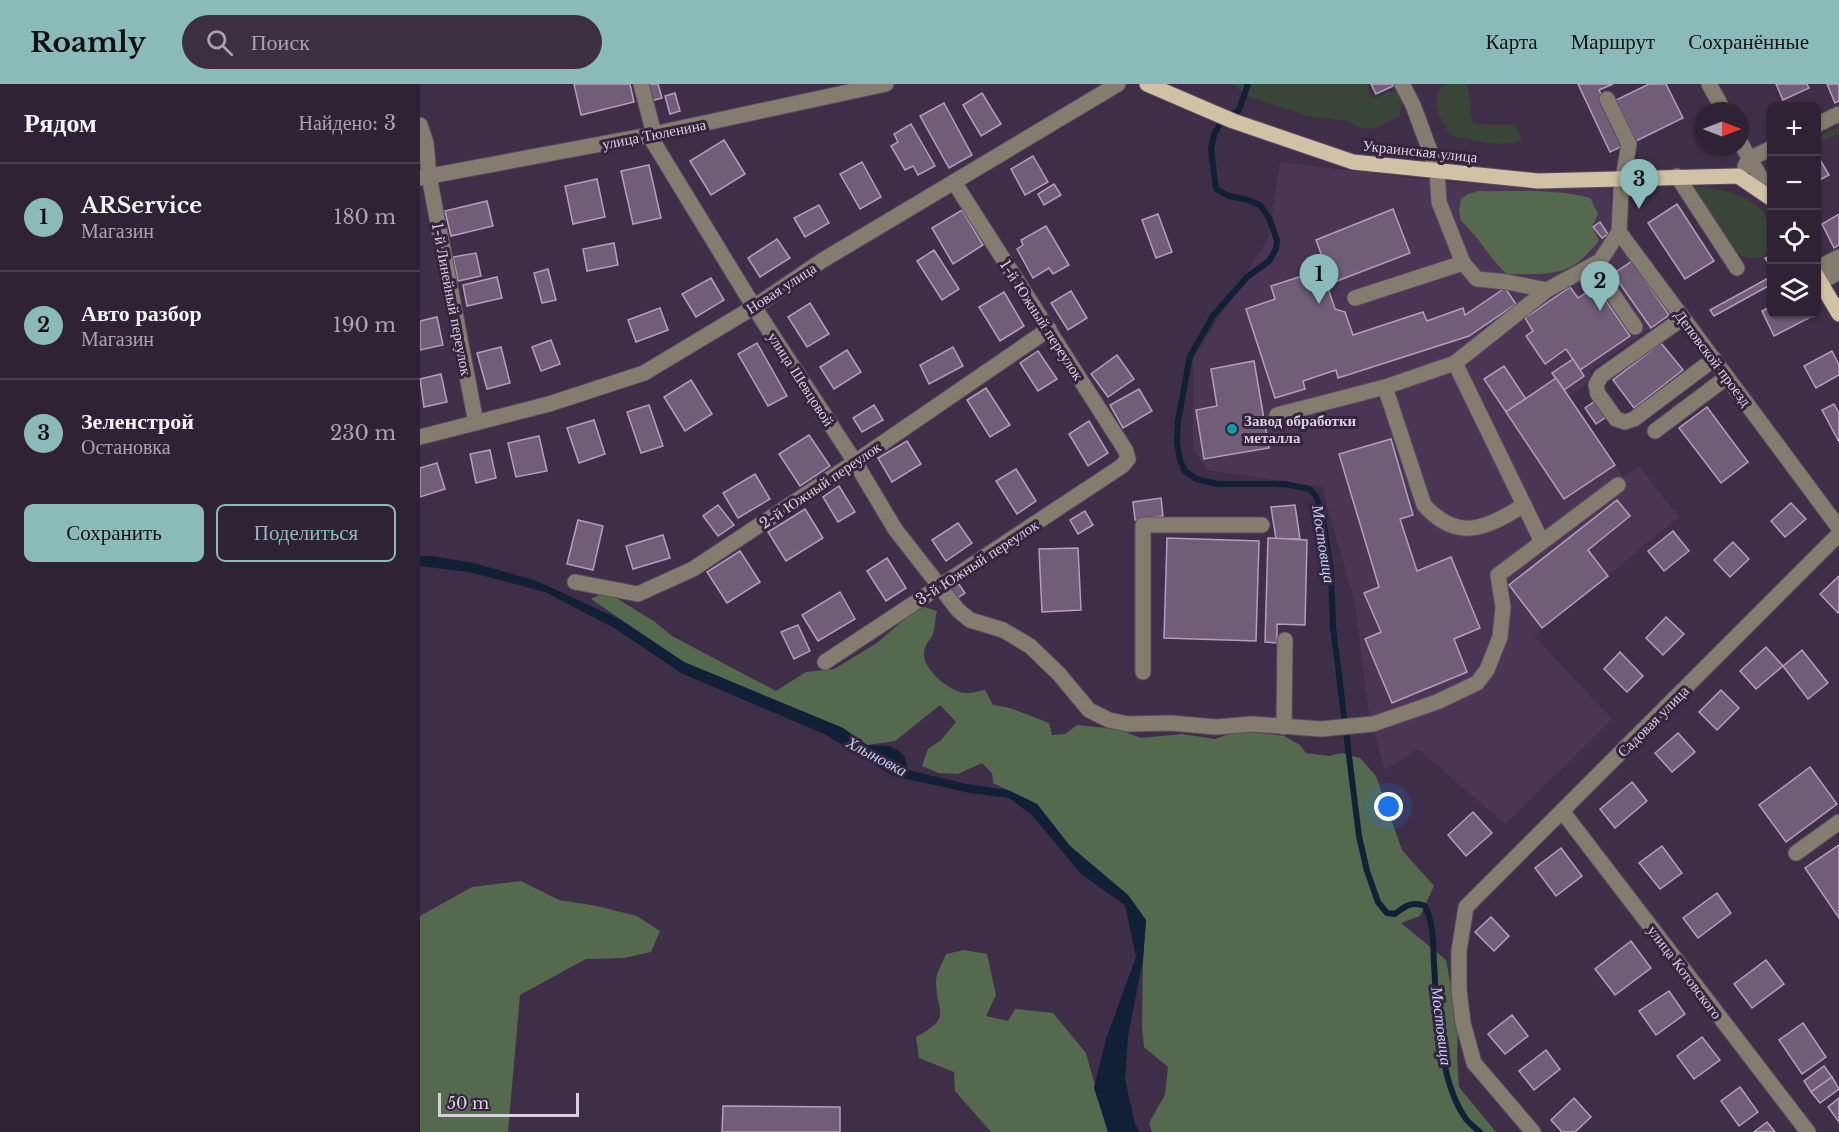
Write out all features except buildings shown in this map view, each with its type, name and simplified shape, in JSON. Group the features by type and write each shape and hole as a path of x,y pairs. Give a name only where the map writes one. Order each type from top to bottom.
{"main road":[{"name":"Украинская улица","path":"1148,84 1233,121 1353,162 1538,181 1738,176"},
{"path":"1738,176 1767,195"},
{"path":"1821,281 1839,314"}],"street":[{"name":"улица Шевцовой","path":"641,84 651,135 754,307 855,462 895,529 958,610 970,620 1003,630 1030,646 1059,674 1089,710 1109,720 1128,724 1171,723 1216,728 1252,724 1321,729 1365,726 1437,702 1477,683 1487,670 1500,637 1503,607 1498,575 1542,542"},
{"name":"улица Тюленина","path":"424,177 651,135 886,84"},
{"name":"Новая улица","path":"420,437 549,404 644,373 754,307 824,260 1118,84"},
{"path":"1402,84 1413,105 1437,171 1439,202 1463,263 1477,279 1547,290"},
{"path":"1709,84 1719,102"},
{"path":"1277,415 1385,387 1455,363 1547,290 1600,261 1619,232 1623,178 1629,144 1607,99"},
{"path":"1821,123 1839,114"},
{"name":"1-й Линейный переулок","path":"420,125 426,143 424,177 476,423"},
{"path":"1738,176 1749,159 1767,150"},
{"path":"1747,156 1766,175"},
{"path":"1677,176 1737,268"},
{"name":"1-й Южный переулок","path":"954,182 1126,451 1128,459"},
{"name":"Деповской проезд","path":"1619,232 1839,528"},
{"path":"1821,272 1839,257"},
{"path":"1355,298 1463,263"},
{"path":"1593,265 1635,327"},
{"path":"1821,275 1839,273"},
{"path":"1683,318 1601,376 1596,385 1598,394 1616,419 1625,422 1634,419 1714,359"},
{"name":"2-й Южный переулок","path":"575,582 638,594 693,569 855,462 1049,329"},
{"path":"1455,363 1542,542 1618,484"},
{"path":"1655,431 1727,377"},
{"path":"1385,387 1424,505 1435,518 1458,529 1481,527 1524,505"},
{"name":"3-й Южный переулок","path":"825,663 1122,466 1128,459"},
{"path":"1143,672 1143,525 1262,525"},
{"name":"Садовая улица","path":"1533,1132 1474,1063 1462,1023 1459,951 1466,907 1839,534"},
{"path":"1284,726 1285,640"},
{"name":"улица Котовского","path":"1562,812 1808,1132"},
{"path":"1796,853 1839,822"}],"shaded area":[{"path":"1280,162 1444,182 1610,185 1612,236 1669,315 1589,371 1594,379 1569,397 1623,477 1639,466 1679,517 1534,636 1612,719 1505,824 1418,749 1385,770 1369,714 1355,604 1322,487 1207,470 1193,449 1193,359 1269,237"}],"green space":[{"path":"1232,84 1367,84 1370,96 1375,98 1388,92 1397,92 1402,104 1399,116 1374,129 1361,128 1348,121 1307,116 1267,103 1251,97"},
{"path":"1447,84 1465,84 1468,87 1472,122 1516,125 1521,140 1504,144 1450,135 1437,107 1437,95 1440,88"},
{"path":"1839,126 1839,134 1821,142 1821,136"},
{"path":"1694,186 1732,193 1755,204 1767,220 1767,253 1763,256 1751,258 1732,250 1698,200"},
{"path":"1479,191 1549,192 1590,198 1598,214 1592,227 1599,240 1579,262 1560,271 1540,274 1507,274 1461,221 1459,211 1461,199"},
{"path":"603,593 618,599 655,622 672,636 776,691 806,672 834,669 877,643 908,616 924,607 937,611 933,634 926,645 924,655 928,667 939,680 960,692 985,690 993,705 1010,708 1049,723 1052,735 1065,734 1077,725 1117,729 1141,738 1182,734 1215,739 1237,731 1258,732 1284,736 1300,745 1306,753 1329,756 1342,753 1360,758 1376,776 1402,850 1434,886 1420,916 1401,923 1446,960 1458,1025 1459,1087 1496,1132 1152,1132 1149,1123 1165,1095 1168,1067 1144,1047 1143,960 1146,920 1128,895 1070,846 1037,804 993,783 992,773 982,763 958,774 939,773 922,766 928,749 941,740 956,722 940,705 895,741 867,745 843,728 684,662 591,599"},
{"path":"521,881 559,900 637,916 660,931 651,952 624,958 586,959 520,995 508,1132 420,1132 420,916 472,887"},
{"path":"964,950 987,954 996,995 986,1016 1008,1021 1015,1009 1053,1013 1086,1053 1108,1132 991,1132 955,1091 954,1072 919,1058 916,1037 928,1030 939,1019 936,981 938,971 946,954"}],"water":[{"name":"Хлыновка","path":"420,556 474,563 537,581 619,619 684,662 843,728 867,745 889,746 899,751 905,757 908,770 967,784 1008,790 1037,804 1070,846 1128,895 1146,920 1143,960 1128,1036 1125,1079 1135,1124 1140,1132 1108,1132 1094,1088 1106,1039 1136,957 1125,905 1081,874 1032,815 1009,798 970,793 893,776 824,734 681,673 614,628 545,592 469,572 420,566"}],"waterway":[{"name":"Мостовица","path":"1248,84 1239,110 1221,122 1214,135 1211,149 1216,189 1229,196 1260,205 1269,218 1277,240 1276,249 1269,261 1247,277 1213,316 1190,356 1178,421 1177,443 1180,460 1185,471 1196,479 1218,484 1285,484 1309,489 1316,496 1322,513 1331,571 1333,627 1359,836 1367,871 1378,902 1387,913 1395,914 1412,904 1425,906 1432,935 1438,1024 1445,1066 1457,1104 1466,1119 1480,1132"}],"place":[{"name":"Зеленстрой","path":"1639,209"},
{"name":"ARService","path":"1319,304"},
{"name":"Авто разбор","path":"1600,311"},
{"name":"Завод обработки металла","path":"1232,429"}]}
